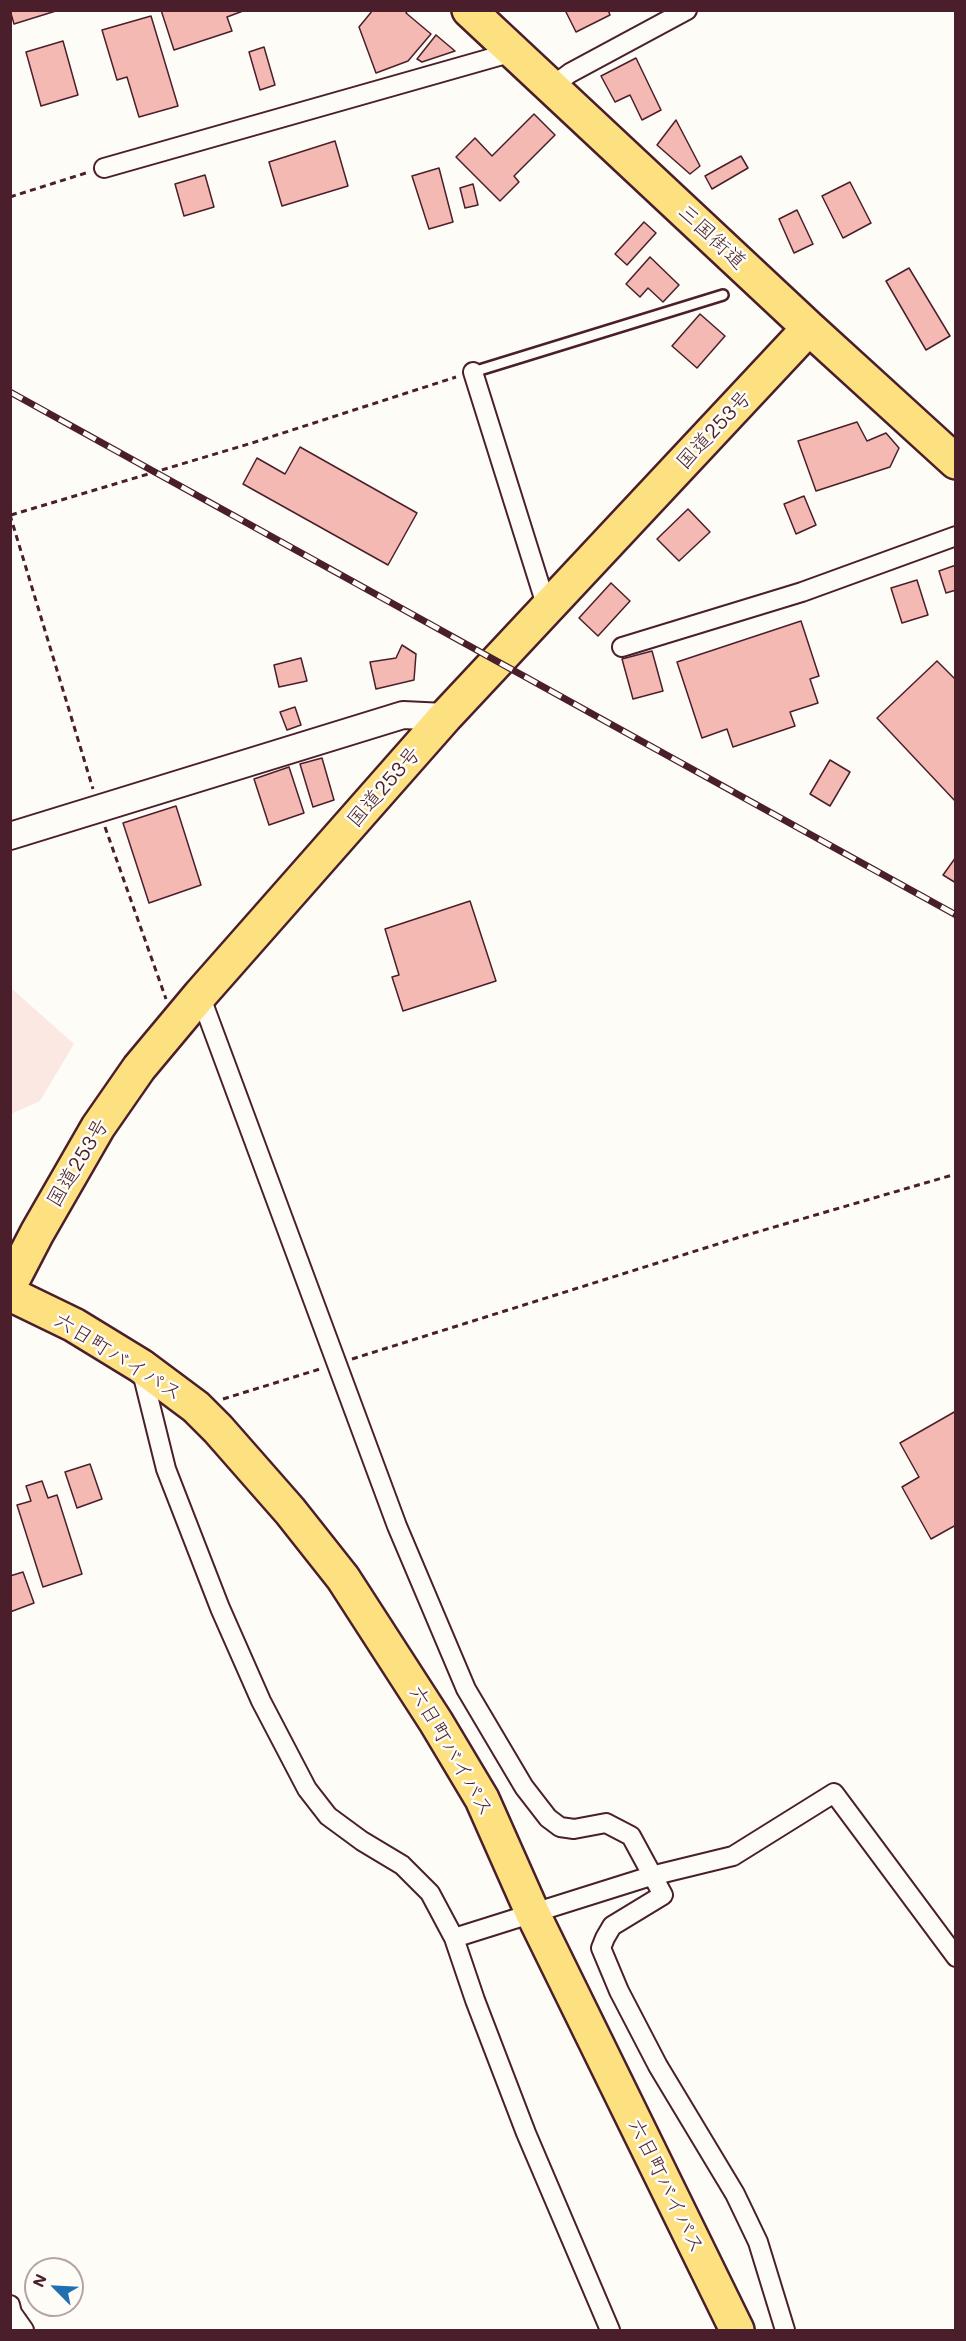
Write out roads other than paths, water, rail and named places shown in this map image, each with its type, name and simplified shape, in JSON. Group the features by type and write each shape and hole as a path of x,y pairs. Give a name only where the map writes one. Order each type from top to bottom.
{"highway":[{"name":"三国街道","path":"469,10 956,462"},
{"name":"国道253号","path":"10,1285 98,1127 139,1068 200,995 445,717 809,328"},
{"name":"六日町バイパス","path":"10,1294 74,1325 141,1366 196,1407 290,1511 343,1578 436,1722 482,1799 533,1914 737,2331"}],"street":[{"path":"551,87 570,73 687,10"},
{"path":"104,168 513,52"},
{"path":"473,372 547,608"},
{"path":"622,647 802,591 956,536"},
{"path":"10,836 403,715 445,717"},
{"path":"200,995 397,1526 446,1647 466,1689 524,1787 548,1818 561,1827 574,1829 606,1823 631,1836 663,1895 612,1926 601,1948 619,1991 658,2066 735,2194 758,2242 785,2331"},
{"path":"141,1366 166,1469 219,1608 261,1701 307,1789 328,1815 362,1841 388,1854 412,1874 429,1893 454,1938 526,2133 610,2331"},
{"path":"454,1938 651,1876 733,1856 834,1793 956,1957"},
{"path":"10,2305 12,2313 24,2331"}],"lane":[{"path":"473,372 723,295"}],"railway":[{"path":"10,392 956,915"}]}
